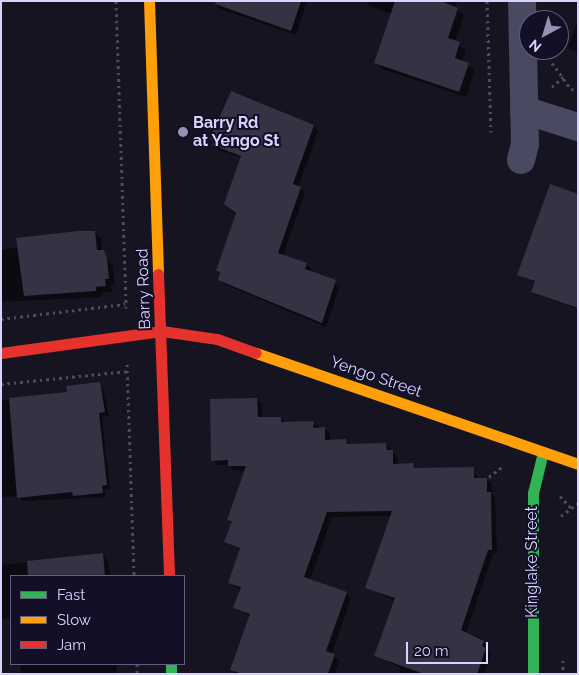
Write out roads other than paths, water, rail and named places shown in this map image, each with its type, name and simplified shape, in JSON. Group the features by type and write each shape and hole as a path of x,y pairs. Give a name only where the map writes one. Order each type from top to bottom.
{"street":[{"name":"Barry Road","path":"149,1 162,331 169,575"},
{"path":"521,160 525,144 522,1"},
{"path":"524,110 578,127"},
{"name":"Yengo Street","path":"1,353 162,331 217,339 578,464"},
{"name":"Kinglake Street","path":"532,674 532,502 536,471 543,452"}],"place":[{"name":"Barry Rd at Yengo St","path":"183,132"}]}
